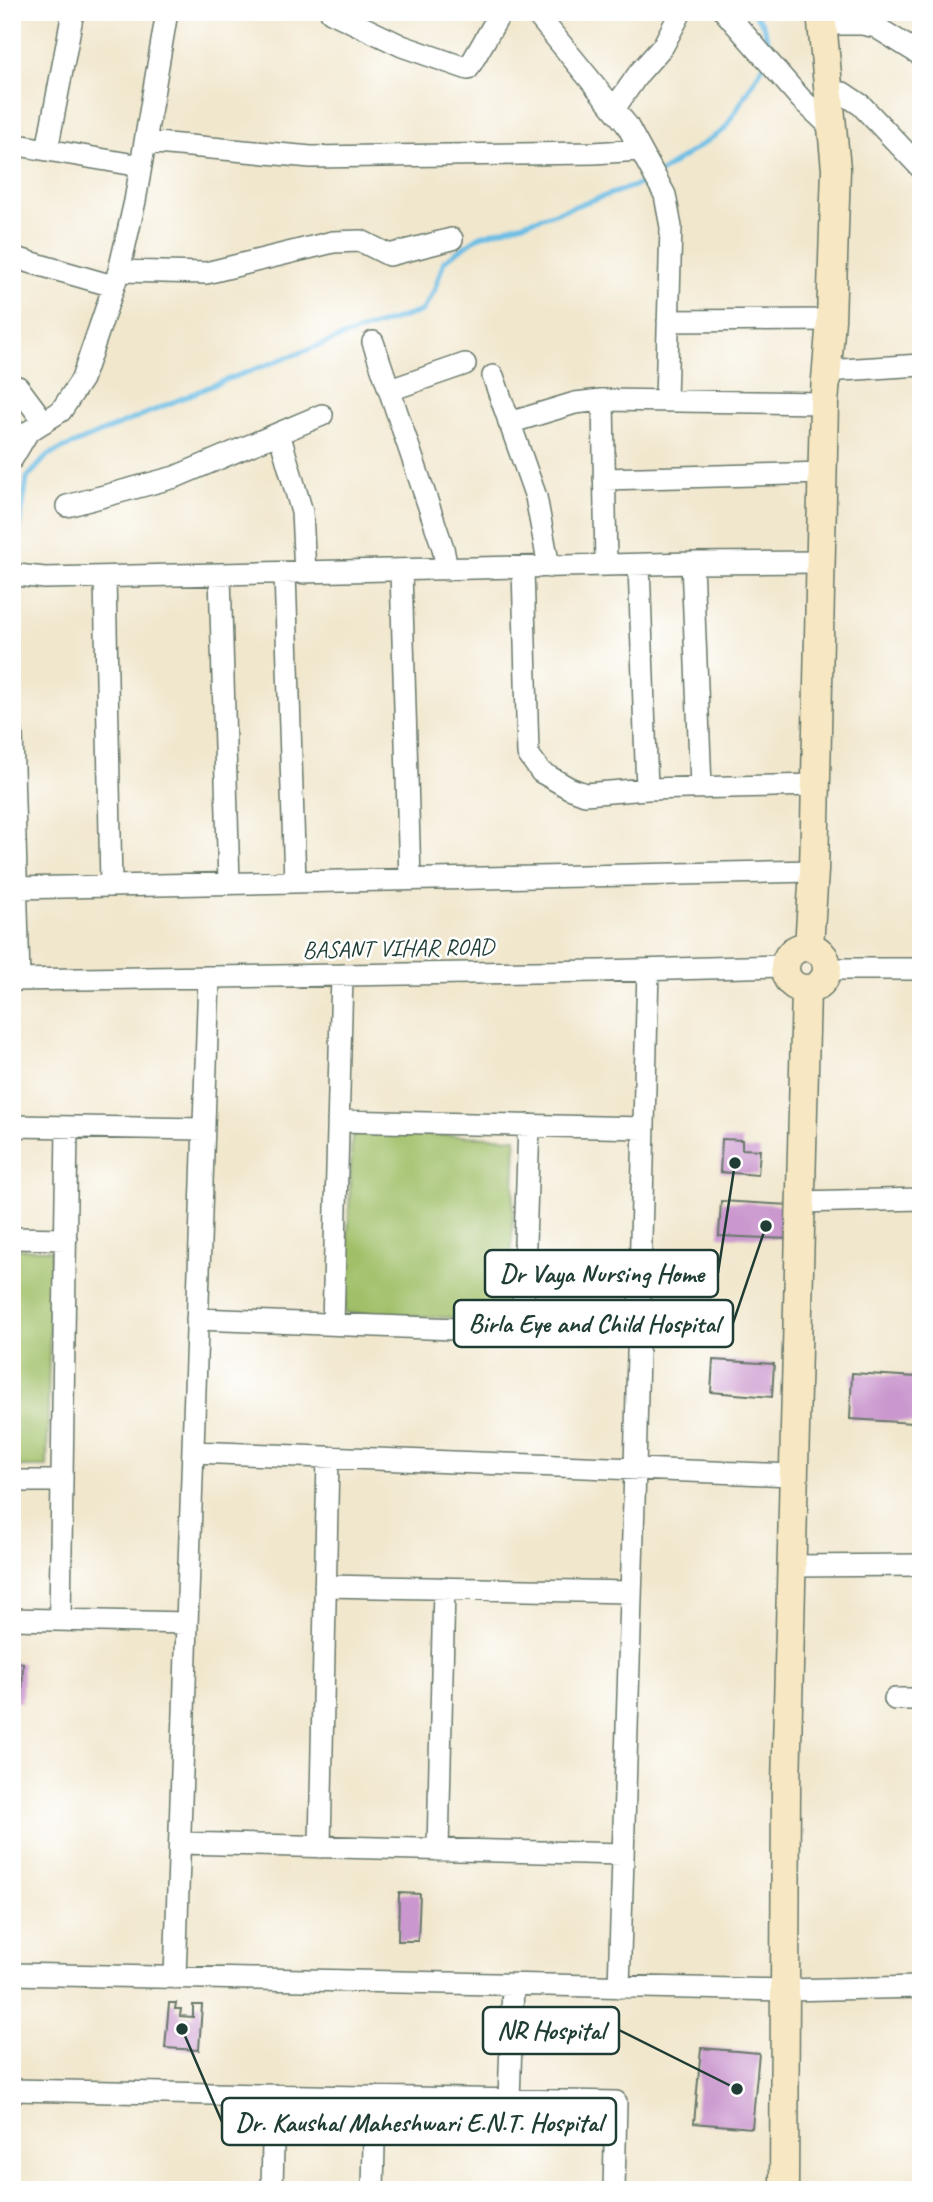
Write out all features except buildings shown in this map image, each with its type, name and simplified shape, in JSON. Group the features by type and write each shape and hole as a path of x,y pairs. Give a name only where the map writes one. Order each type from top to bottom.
{"street":[{"path":"47,150 73,12"},
{"path":"12,459 28,432 61,411 82,379 116,279 141,166 167,12"},
{"path":"331,12 402,46 468,69 501,12"},
{"path":"535,12 627,125 665,195 671,228 666,400"},
{"path":"614,109 639,73 663,46 681,12"},
{"path":"725,12 801,99 832,128"},
{"path":"809,946 814,871 824,403 831,320 836,169 821,18 876,27 921,55"},
{"path":"829,92 843,93 861,105 921,168"},
{"path":"145,142 311,157 642,154"},
{"path":"12,144 141,166"},
{"path":"12,257 116,279 206,273 332,242 361,241 389,255 452,239"},
{"path":"668,321 831,320"},
{"path":"373,342 443,548 447,570"},
{"path":"390,390 465,364"},
{"path":"826,371 921,365"},
{"path":"493,376 536,498 549,567"},
{"path":"12,386 19,387 44,422"},
{"path":"509,423 575,403 603,400 824,403"},
{"path":"603,400 606,565"},
{"path":"67,506 175,477 322,415"},
{"path":"279,433 302,512 295,573 295,882"},
{"path":"604,479 824,472"},
{"path":"14,579 821,562"},
{"path":"692,563 701,787"},
{"path":"639,565 647,789"},
{"path":"523,568 528,754 541,772 585,794 647,789 816,785"},
{"path":"401,571 410,879"},
{"path":"220,575 229,883"},
{"path":"105,577 111,886"},
{"path":"12,733 16,980"},
{"path":"16,888 814,871"},
{"path":"809,946 822,953 828,969 821,983 806,990 789,982 784,966 792,951 809,946"},
{"name":"BASANT VIHAR ROAD","path":"16,980 784,966"},
{"path":"828,969 921,969"},
{"path":"619,1987 648,970"},
{"path":"334,1324 342,975"},
{"path":"175,1978 209,976"},
{"path":"784,2190 786,1786 806,990"},
{"path":"338,1121 644,1128"},
{"path":"522,1331 529,1125"},
{"path":"12,1126 204,1129"},
{"path":"60,1620 67,1127"},
{"path":"800,1202 921,1199"},
{"path":"12,1238 66,1239"},
{"path":"197,1319 638,1336"},
{"path":"193,1452 793,1475"},
{"path":"320,1847 328,1457"},
{"path":"12,1481 62,1481"},
{"path":"791,1566 921,1565"},
{"path":"325,1586 631,1592"},
{"path":"438,1850 444,1588"},
{"path":"12,1619 187,1623"},
{"path":"895,1699 921,1699"},
{"path":"180,1843 623,1854"},
{"path":"12,1974 785,1990 921,1987"},
{"path":"509,2100 513,1984"},
{"path":"12,2090 616,2102 614,2190"},
{"path":"272,2190 274,2095"},
{"path":"373,2190 375,2097"}],"green space":[{"path":"352,1132 516,1138 509,1320 345,1313"},
{"path":"12,1249 51,1250 47,1467 12,1467"}],"waterway":[{"path":"752,12 762,23 772,52 770,54"},
{"path":"658,174 725,129 763,66"},
{"path":"12,557 16,553 27,478 48,455 223,381 422,311 434,291 444,261 480,236 650,179"}],"place":[{"name":"Dr Vaya Nursing Home","path":"735,1163"},
{"name":"Birla Eye and Child Hospital","path":"766,1226"},
{"name":"Dr. Kaushal Maheshwari E.N.T. Hospital","path":"182,2029"},
{"name":"NR Hospital","path":"737,2089"}]}
